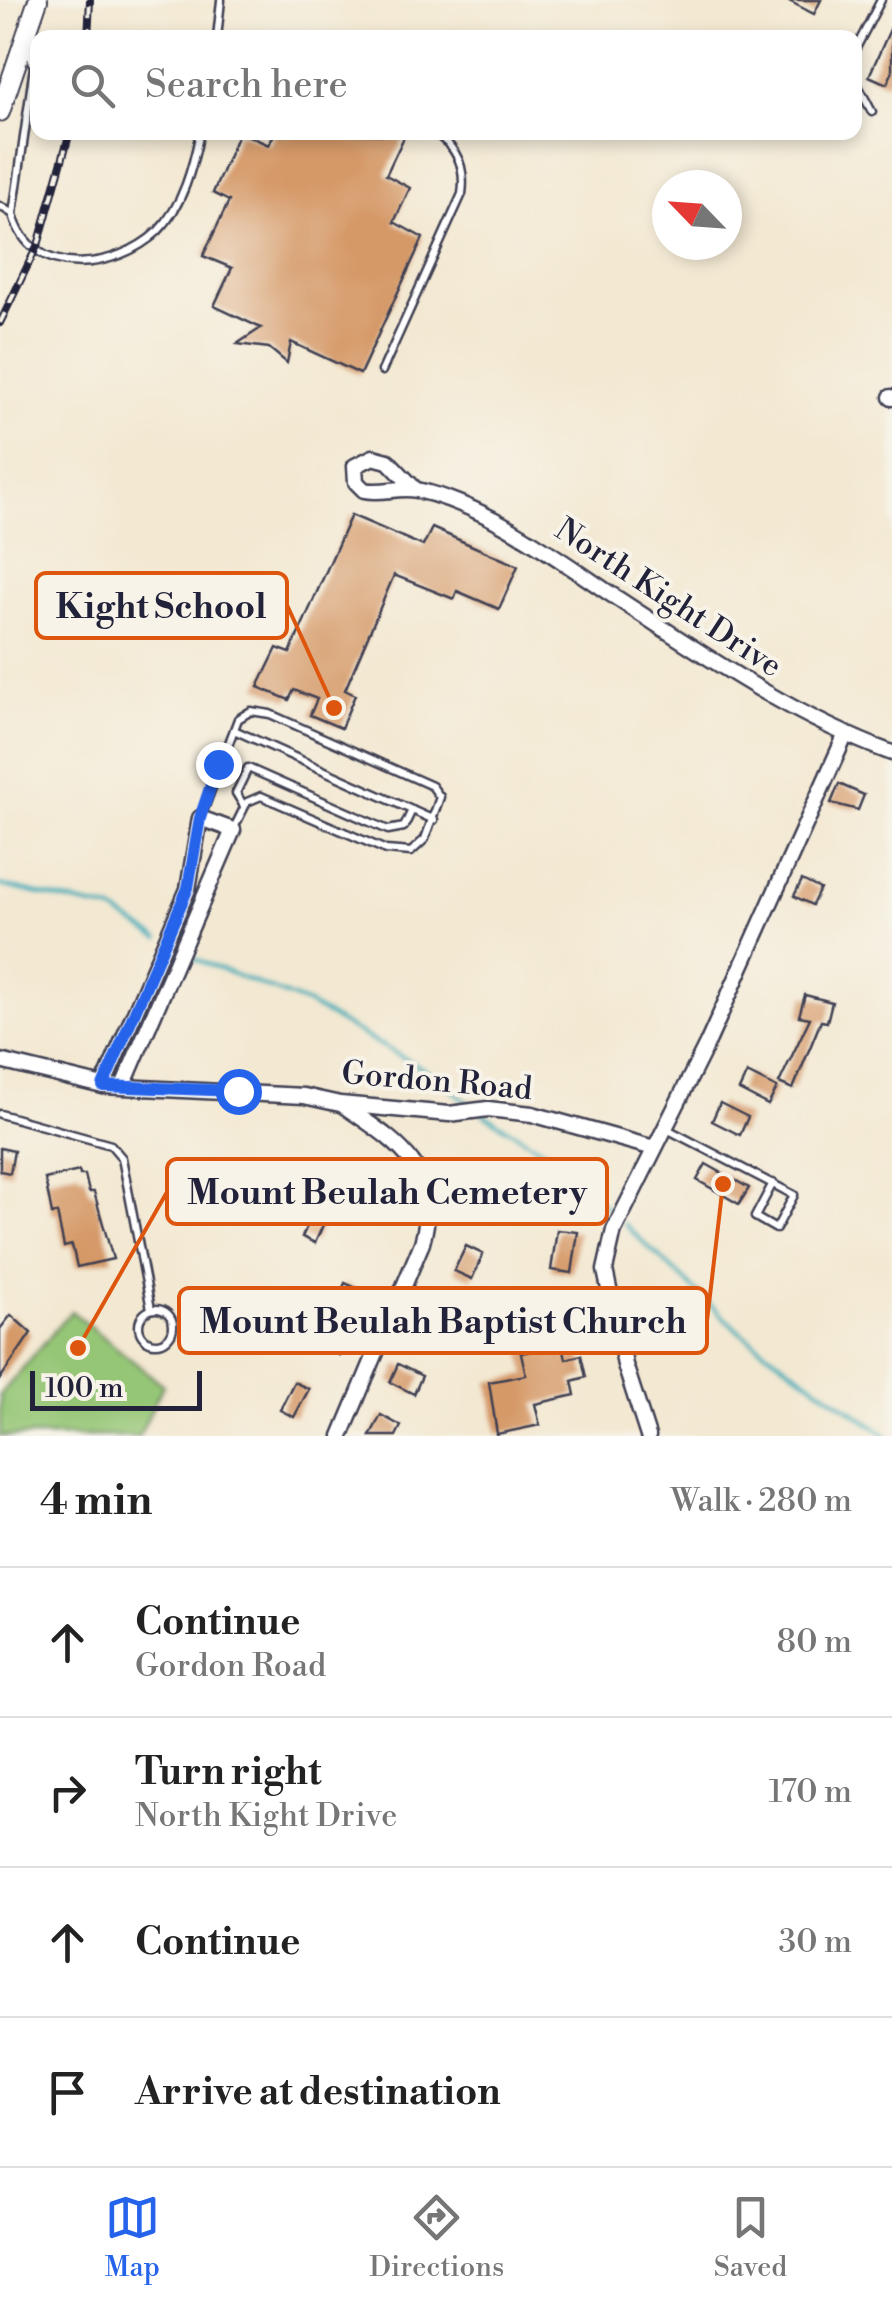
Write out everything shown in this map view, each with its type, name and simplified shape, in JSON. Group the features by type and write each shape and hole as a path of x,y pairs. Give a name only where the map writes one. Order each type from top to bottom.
{"street":[{"path":"30,30 38,0"},
{"path":"0,112 30,31"},
{"name":"North Kight Drive","path":"415,489 538,546 763,692 844,736 892,754"},
{"path":"648,1436 625,1365 604,1260 614,1230 666,1128 844,736"},
{"path":"103,1086 188,888 200,818 233,830 123,1086"},
{"name":"Gordon Road","path":"0,1062 103,1086 304,1096 340,1104 449,1114 488,1109 532,1114 654,1148"},
{"path":"340,1104 382,1132 416,1164 428,1211 422,1243 340,1436"}],"lane":[{"path":"218,30 220,0"},
{"path":"862,37 881,0"},
{"path":"27,42 30,53"},
{"path":"862,93 872,112"},
{"path":"30,95 13,214 18,233 34,252 85,264 123,255 158,231 171,214 184,188 198,140"},
{"path":"382,371 462,194 463,167 454,149 442,140"},
{"path":"0,206 13,214"},
{"path":"200,818 234,730 244,713 260,710 432,786 440,797 434,820 420,846 400,854 272,798 253,798 233,830"},
{"path":"234,730 434,820"},
{"path":"245,807 236,793 248,768 388,830 404,827 412,810"},
{"path":"0,1114 111,1145 122,1158 151,1309"},
{"path":"666,1128 773,1183 794,1194 776,1229 755,1217 773,1183"},
{"path":"151,1309 162,1310 173,1322 169,1337 160,1343 148,1342 140,1333 139,1321 151,1309"}],"green space":[{"path":"71,1311 163,1385 139,1436 0,1436 0,1395"}],"building":[{"path":"787,0 821,0 814,14"},
{"path":"892,25 892,73 887,84 869,76"},
{"path":"236,140 257,140 269,145 271,140 403,140 386,175 410,188 394,222 423,238 360,374 291,342 287,363 269,348 237,344 261,328 214,306 232,268 203,256 229,201 213,193"},
{"path":"351,515 423,546 432,528 518,566 499,609 457,591 454,599 394,575 345,690 355,695 341,728 310,715 317,699 294,690 289,700 258,687 277,648 290,653"},
{"path":"839,784 864,795 858,810 831,803"},
{"path":"802,880 820,889 812,905 794,896"},
{"path":"805,995 832,1002 827,1022 821,1021 793,1089 779,1083 810,1018 799,1016"},
{"path":"747,1073 777,1088 768,1105 739,1090"},
{"path":"720,1103 748,1117 740,1135 712,1121"},
{"path":"0,1148 14,1151 10,1173 0,1171"},
{"path":"706,1164 749,1188 739,1204 697,1180"},
{"path":"79,1171 85,1175 89,1192 94,1192 113,1259 77,1267 72,1245 64,1247 57,1213 52,1214 45,1179"},
{"path":"319,1201 331,1207 315,1243 302,1237"},
{"path":"557,1230 578,1232 572,1273 551,1270"},
{"path":"466,1246 483,1254 472,1279 454,1271"},
{"path":"345,1283 363,1291 342,1337 346,1339 339,1355 318,1346"},
{"path":"11,1315 31,1333 0,1379 0,1329"},
{"path":"563,1345 566,1359 581,1355 586,1377 572,1381 575,1395 535,1404 540,1425 497,1434 489,1382 526,1375 521,1353"},
{"path":"398,1364 422,1376 414,1394 390,1382"},
{"path":"294,1382 309,1389 294,1417 280,1410"},
{"path":"381,1415 401,1426 396,1436 370,1436"}],"waterway":[{"path":"0,885 113,911 159,939"},
{"path":"185,955 306,1003 432,1074 471,1105"},
{"path":"483,1114 545,1151 617,1217"},
{"path":"624,1224 741,1333 887,1436"}],"railway":[{"path":"88,30 90,0"},
{"path":"0,323 39,242 68,140"}],"place":[{"name":"Kight School","path":"334,708"},
{"name":"Mount Beulah Baptist Church","path":"723,1184"},
{"name":"Mount Beulah Cemetery","path":"78,1348"}],"route":[{"path":"218,764 200,818 188,888 103,1086 238,1091"}]}
